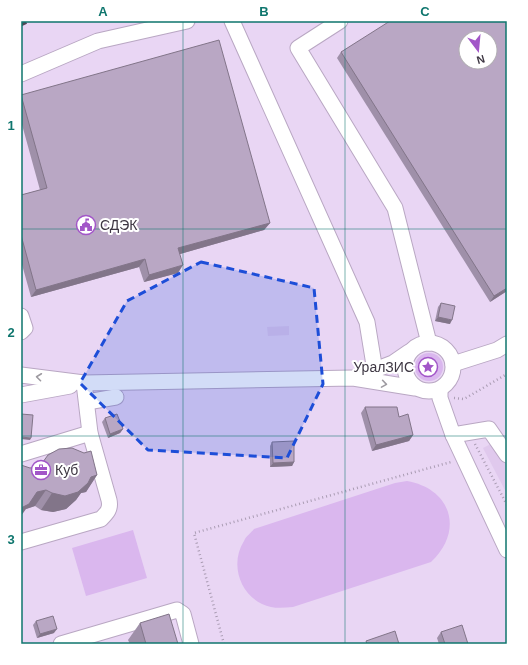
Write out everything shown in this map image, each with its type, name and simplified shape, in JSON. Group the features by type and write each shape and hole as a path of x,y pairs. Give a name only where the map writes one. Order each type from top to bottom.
{"street":[{"path":"21,74 98,41 186,21"},
{"path":"232,21 367,322 376,371"},
{"path":"340,21 298,48 395,208 429,343"},
{"path":"21,316 25,328 21,332"},
{"path":"353,378 376,371 393,363 415,347 429,343 442,347 452,358 453,364 451,379 440,394"},
{"path":"453,364 497,350 507,344"},
{"path":"409,352 405,360 404,369 407,378 415,388"},
{"path":"21,375 84,383 353,378 415,388 440,394"},
{"path":"21,394 84,383"},
{"path":"21,542 97,520 108,513 110,506 109,500 90,433 84,383"},
{"path":"440,394 452,435 465,458 507,550"},
{"path":"87,402 116,397"},
{"path":"452,435 489,429 507,455"},
{"path":"21,454 90,433"},
{"path":"60,644 177,610 182,614 191,644"}],"path":[{"path":"440,394 464,399 507,374"},
{"path":"469,433 507,505"},
{"path":"224,644 194,533 465,458"}],"highlighted area":[{"path":"201,262 314,288 323,384 287,458 148,450 80,383 127,301"}],"shaded area":[{"path":"289,326 289,335 268,336 267,327"},
{"path":"429,353 439,357 443,367 439,377 429,381 419,377 415,367 419,357"},
{"path":"507,436 507,494 483,448"},
{"path":"407,481 422,486 434,493 443,502 448,513 450,525 448,537 441,550 431,562 293,607 277,608 266,606 254,599 248,593 239,577 237,568 240,550 247,536 254,529 395,483"},
{"path":"133,530 147,578 86,596 72,548"}],"building":[{"path":"390,21 507,21 507,288 494,296 341,52"},
{"path":"219,40 270,223 178,248 183,265 149,275 145,259 36,290 21,235 21,195 47,188 21,95"},
{"path":"441,303 455,306 452,320 438,317"},
{"path":"365,407 397,407 399,417 408,414 413,435 376,445"},
{"path":"21,414 33,415 31,438 21,437"},
{"path":"117,414 123,429 110,434 105,418"},
{"path":"294,441 294,462 273,463 272,442"},
{"path":"72,448 84,453 91,451 97,475 91,477 88,483 78,492 65,496 46,490 37,492 29,504 21,508 21,465 30,468 40,466 48,455 59,449"},
{"path":"169,614 178,644 146,644 140,623"},
{"path":"53,616 57,629 40,634 36,621"},
{"path":"462,625 468,644 445,644 441,632"},
{"path":"395,631 399,644 367,644 366,641"}],"railway":[{"path":"21,25 29,21"}],"place":[{"name":"СДЭК","path":"86,225"},
{"name":"УралЗИС","path":"428,367"},
{"name":"Куб","path":"41,470"}]}
